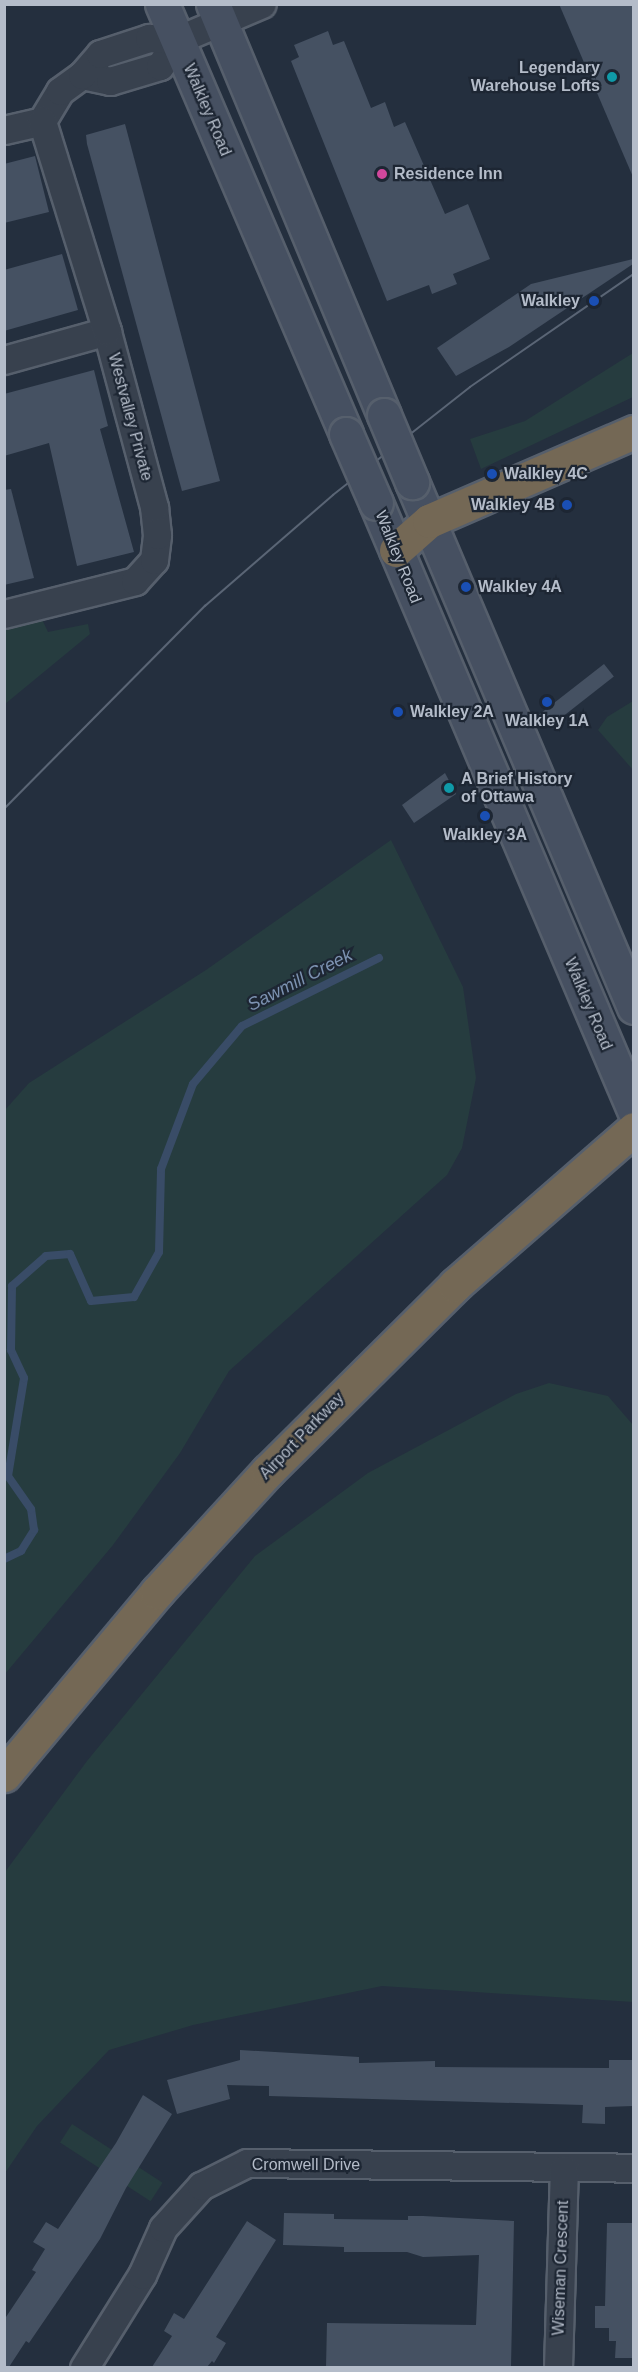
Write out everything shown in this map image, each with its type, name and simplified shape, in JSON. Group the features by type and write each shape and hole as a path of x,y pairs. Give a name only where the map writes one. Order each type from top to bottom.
{"highway":[{"path":"396,550 633,432"},
{"name":"Airport Parkway","path":"4,1774 157,1592 268,1471 398,1338 518,1226 633,1130"}],"main road":[{"name":"Walkley Road","path":"162,4 633,1110"},
{"path":"217,13 633,1007"}],"street":[{"path":"4,130 42,121 60,91 82,75 110,81 160,66 177,40 217,13 262,4"},
{"name":"Westvalley Private","path":"4,614 135,581 154,560 157,535 154,507 107,331 42,121"},
{"path":"4,360 107,331"},
{"name":"Cromwell Drive","path":"84,2367 142,2276 163,2228 201,2186 247,2163 564,2169 633,2168"},
{"name":"Wiseman Crescent","path":"558,2367 564,2169"}],"green space":[{"path":"633,353 633,397 481,469 470,439 525,421"},
{"path":"41,617 48,632 88,624 90,634 5,704 5,628"},
{"path":"633,701 633,770 598,730 607,717"},
{"path":"391,840 463,987 476,1078 462,1148 447,1175 229,1371 180,1453 113,1545 5,1674 5,1110 29,1083 206,970"},
{"path":"549,1383 608,1396 633,1425 633,2002 382,1986 193,2025 109,2050 37,2126 5,2173 5,1872 87,1761 255,1556 368,1473 516,1394"},
{"path":"72,2124 163,2183 151,2201 60,2142"}],"building":[{"name":"Legendary Warehouse Lofts","path":"559,4 633,4 633,177"},
{"name":"Residence Inn","path":"328,31 333,45 344,41 371,108 385,102 394,127 405,122 445,214 468,204 490,259 453,274 457,284 432,294 429,285 387,301 291,61 299,57 294,45"},
{"path":"125,124 220,481 182,491 87,144 86,135"},
{"path":"35,156 49,212 4,223 4,164"},
{"path":"62,254 78,310 4,331 4,270"},
{"path":"633,259 633,264 509,347 456,376 437,348 531,284"},
{"path":"94,370 108,426 100,429 134,552 77,566 49,443 4,456 4,394"},
{"path":"11,489 34,578 4,585 4,490"},
{"path":"604,664 614,677 548,728 539,715"},
{"path":"445,773 456,794 414,823 402,805"},
{"path":"240,2050 359,2057 359,2063 435,2061 435,2067 609,2068 609,2060 633,2060 633,2106 605,2107 605,2124 582,2123 583,2105 269,2096 269,2086 227,2085 230,2099 177,2114 167,2080 240,2060"},
{"path":"143,2095 172,2114 126,2188 100,2239 29,2343 26,2341 9,2367 4,2367 4,2320 36,2272 32,2270 45,2249 33,2242 46,2222 58,2229 116,2143"},
{"path":"284,2213 334,2214 334,2219 408,2220 408,2216 423,2216 514,2221 511,2367 326,2367 327,2323 476,2325 479,2255 423,2257 407,2252 344,2252 344,2247 283,2245"},
{"path":"247,2221 276,2240 216,2337 226,2343 214,2363 212,2361 207,2367 152,2367 172,2336 164,2331 174,2313 184,2319"},
{"path":"607,2223 633,2223 633,2358 615,2358 616,2341 609,2341 609,2328 595,2328 595,2306 605,2306"}],"waterway":[{"name":"Sawmill Creek","path":"4,1559 21,1551 34,1530 31,1509 8,1476 24,1378 11,1350 12,1286 46,1256 70,1254 91,1301 134,1297 159,1252 161,1169 193,1084 242,1026 379,958"}],"tram line":[{"path":"4,809 205,606 333,495 470,387 634,274"}],"place":[{"name":"Legendary Warehouse Lofts","path":"612,77"},
{"name":"Residence Inn","path":"382,174"},
{"name":"Walkley","path":"594,301"},
{"name":"Walkley 4C","path":"492,474"},
{"name":"Walkley 4B","path":"567,505"},
{"name":"Walkley 4A","path":"466,587"},
{"name":"Walkley 1A","path":"547,702"},
{"name":"Walkley 2A","path":"398,712"},
{"name":"A Brief History of Ottawa","path":"449,788"},
{"name":"Walkley 3A","path":"485,816"}]}
